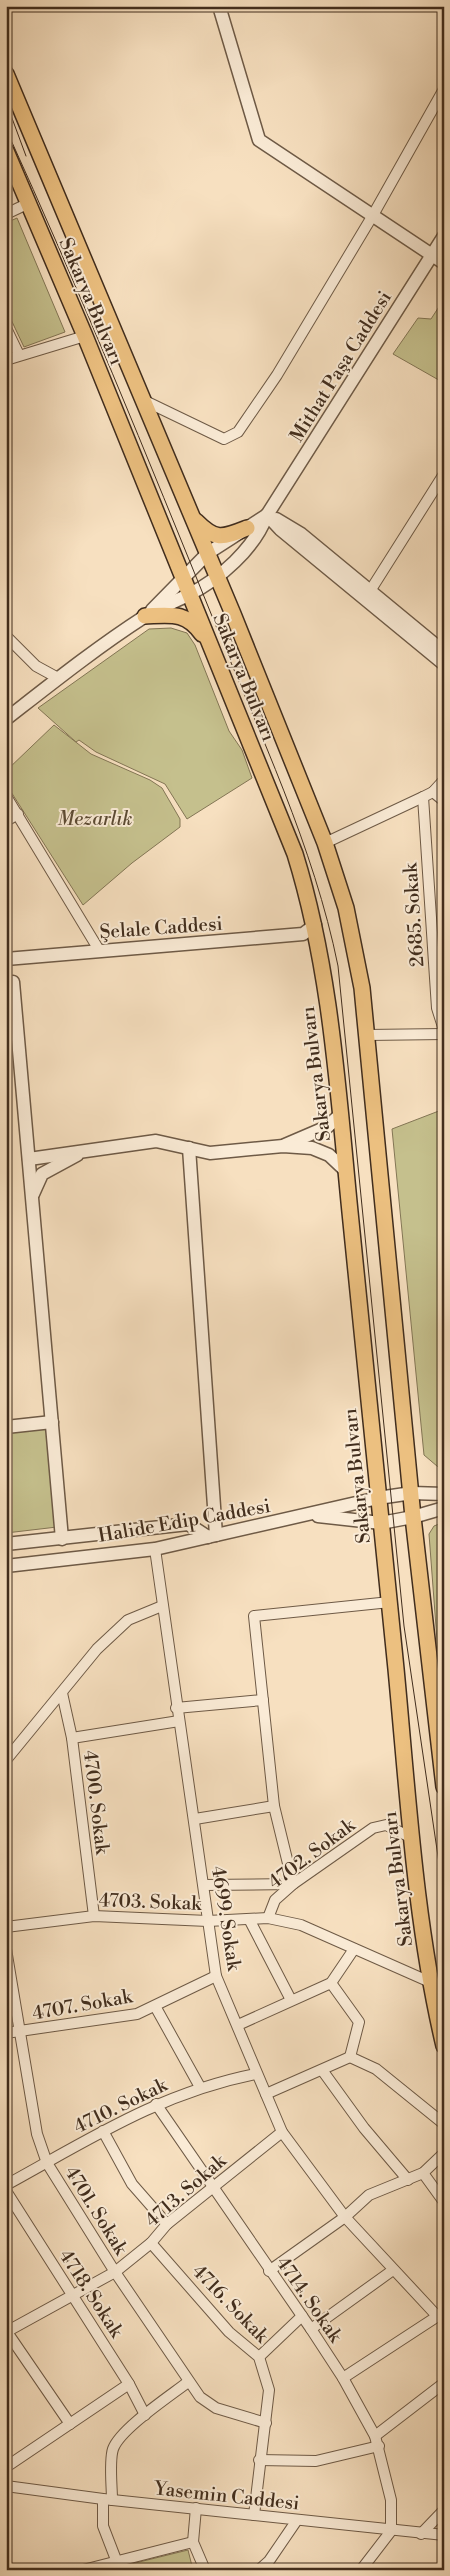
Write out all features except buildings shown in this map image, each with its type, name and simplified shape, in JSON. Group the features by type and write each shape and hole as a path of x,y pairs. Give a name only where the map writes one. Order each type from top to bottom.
{"main road":[{"name":"Sakarya Bulvarı","path":"6,74 208,553 325,843 348,916 362,988 413,1517 438,1701 443,1781"},
{"name":"Sakarya Bulvarı","path":"6,151 184,576 211,648 295,854 315,925 323,964 340,1114 412,1838 430,1982 444,2046"},
{"path":"193,517 208,533 215,536 225,537 247,528"},
{"path":"146,616 188,618 211,648"}],"street":[{"path":"219,6 259,140 444,264"},
{"path":"142,400 224,439 238,432 277,375 373,215 444,89"},
{"path":"6,214 29,203"},
{"name":"Mithat Paşa Caddesi","path":"146,616 190,594 217,577 259,535 267,515 444,236"},
{"path":"6,328 19,355"},
{"path":"6,360 85,336"},
{"path":"370,592 444,474"},
{"path":"6,719 58,678 146,616 208,553 267,515"},
{"path":"267,515 283,521 302,534 444,652"},
{"path":"267,515 280,529 444,664"},
{"path":"6,636 36,666 58,678"},
{"path":"325,843 423,797 432,792 444,780"},
{"path":"432,792 444,802"},
{"path":"6,796 99,950"},
{"name":"2685. Sokak","path":"423,797 437,1008 444,1030"},
{"path":"6,821 18,814"},
{"name":"Şelale Caddesi","path":"6,959 303,934 315,925"},
{"path":"6,983 14,982 62,1539"},
{"path":"367,1036 444,1034"},
{"path":"282,1146 327,1127 340,1114"},
{"path":"29,1159 156,1141 210,1153 282,1146 312,1148 329,1156 346,1171"},
{"path":"6,1544 188,1524 212,1536 189,1148"},
{"path":"32,1195 42,1174 84,1151"},
{"path":"6,1427 52,1422"},
{"name":"Halide Edip Caddesi","path":"6,1566 155,1549 378,1498 412,1493 444,1494"},
{"path":"308,1515 381,1523 413,1517 444,1508"},
{"name":"4699. Sokak","path":"155,1549 176,1708 195,1819 216,1976 282,2132 344,2216 393,2270 441,2314"},
{"path":"204,1885 293,1884 274,1806 254,1616 390,1602"},
{"path":"6,1760 97,1649 128,1620 162,1606"},
{"name":"4700. Sokak","path":"62,1693 72,1738 94,1916"},
{"path":"176,1708 263,1700"},
{"path":"72,1738 179,1721"},
{"path":"195,1819 274,1806"},
{"name":"4702. Sokak","path":"268,1918 276,1900 293,1884 373,1828 386,1825 412,1838"},
{"name":"4703. Sokak","path":"6,1927 94,1916 208,1921 268,1918 301,1925 430,1982"},
{"path":"249,1919 291,2000"},
{"name":"4701. Sokak","path":"6,1949 37,2134 46,2163 115,2272 200,2397 216,2408 266,2423"},
{"path":"238,2025 331,1983 354,1949"},
{"name":"4707. Sokak","path":"6,2033 137,2014 216,1976"},
{"path":"331,1983 359,2022 350,2057"},
{"path":"155,2006 200,2087"},
{"path":"266,2094 350,2057 376,2069 444,2124"},
{"path":"322,2070 364,2128 408,2180"},
{"name":"4710. Sokak","path":"6,2186 156,2104 200,2087 256,2074"},
{"name":"4714. Sokak","path":"156,2104 269,2271 311,2329 343,2378 375,2436 391,2500 391,2531"},
{"path":"104,2131 132,2184 166,2224"},
{"name":"4713. Sokak","path":"6,2332 115,2272 151,2243 166,2224 282,2132"},
{"path":"269,2271 344,2216 369,2195 423,2174 444,2153"},
{"path":"423,2174 444,2202"},
{"name":"4718. Sokak","path":"6,2191 128,2384 145,2415"},
{"name":"4716. Sokak","path":"151,2243 230,2332 259,2357 269,2390 266,2423 259,2460 254,2515"},
{"path":"311,2329 393,2270"},
{"path":"343,2378 441,2314"},
{"path":"259,2357 302,2316"},
{"path":"6,2332 70,2424"},
{"path":"118,2565 103,2526 113,2450 120,2438 145,2415 188,2382"},
{"path":"375,2436 444,2382"},
{"path":"6,2467 128,2384"},
{"path":"259,2460 316,2461 379,2446"},
{"name":"Yasemin Caddesi","path":"6,2486 107,2500 444,2535"},
{"path":"196,2508 193,2542 205,2570"},
{"path":"420,2534 444,2510"},
{"path":"259,2570 269,2561 297,2520"},
{"path":"361,2570 391,2531"},
{"path":"83,2570 118,2565 193,2542"}],"green space":[{"path":"17,218 65,332 24,347 6,309 6,223"},
{"path":"444,299 444,383 393,354 418,318 431,319"},
{"path":"171,628 187,633 195,645 229,731 242,750 252,778 187,819 165,784 96,752 79,740 76,742 38,708 149,629"},
{"name":"Mezarlık","path":"54,725 91,754 150,780 162,788 180,819 180,827 132,863 83,905 6,784 6,771"},
{"path":"444,1109 444,1472 424,1455 392,1129"},
{"path":"44,1424 48,1429 57,1527 6,1533 6,1428"},
{"path":"444,1522 444,1693 441,1693 429,1534 434,1526"},
{"path":"188,2550 193,2570 129,2570 127,2565"}],"tram line":[{"path":"6,102 26,156"},
{"path":"6,129 113,374 267,748 300,834 328,922 338,966 404,1626 444,1897"}]}
